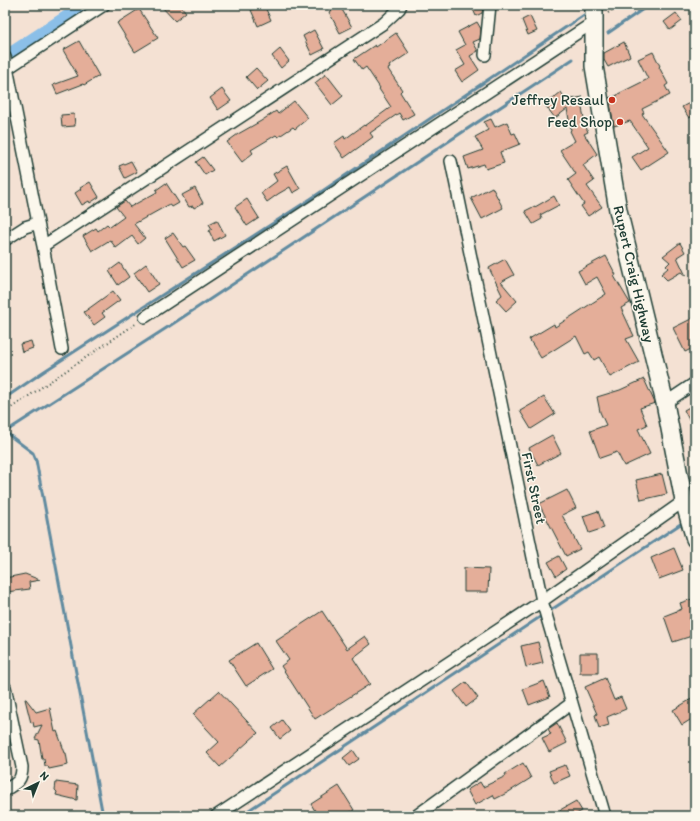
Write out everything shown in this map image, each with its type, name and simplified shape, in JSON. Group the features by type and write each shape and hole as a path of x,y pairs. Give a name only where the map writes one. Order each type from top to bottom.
{"main road":[{"name":"Rupert Craig Highway","path":"594,13 594,66 618,210 664,403 684,501 695,539"}],"street":[{"path":"6,69 104,5"},
{"path":"43,246 384,23 399,9 401,5"},
{"path":"485,54 490,5"},
{"path":"145,317 594,13"},
{"path":"5,57 6,69 43,246 62,349"},
{"name":"First Street","path":"451,161 542,601 605,816"},
{"path":"5,240 25,227 38,223"},
{"path":"664,403 695,383"},
{"path":"219,815 542,601 684,501"},
{"path":"5,688 22,767 22,775 18,782 5,790"},
{"path":"416,816 572,702"}],"path":[{"path":"5,412 145,317"}],"building":[{"path":"160,5 180,5 186,12 175,21"},
{"path":"264,5 271,20 258,26 251,10"},
{"path":"482,5 483,8 482,13 476,16 472,7"},
{"path":"340,6 352,27 340,33 329,12"},
{"path":"139,9 158,38 135,52 117,23"},
{"path":"676,13 682,21 670,30 664,22"},
{"path":"530,16 537,31 528,35 522,20"},
{"path":"477,22 481,29 480,39 473,42 478,51 470,56 479,70 462,82 455,71 465,65 456,50 465,45 458,32"},
{"path":"314,30 324,49 312,55 303,36"},
{"path":"396,33 409,53 389,66 390,68 388,69 402,90 400,92 414,114 403,120 399,113 370,133 373,137 344,158 334,143 344,136 345,139 391,107 366,67 362,70 354,59 375,45 376,47"},
{"path":"79,41 99,76 84,85 83,84 57,94 53,85 78,76 63,50"},
{"path":"624,42 630,56 608,67 604,60 604,53"},
{"path":"280,49 289,61 281,68 272,56"},
{"path":"653,52 668,84 665,86 670,95 642,109 644,113 642,114 669,152 641,170 632,157 648,147 630,121 614,126 609,98 618,95 648,79 638,59"},
{"path":"256,68 268,81 257,90 246,77"},
{"path":"326,74 343,96 332,105 315,83"},
{"path":"222,89 231,101 218,110 210,98"},
{"path":"561,92 566,100 583,97 580,99 588,132 584,134 597,154 583,165 594,181 587,186 602,207 588,216 581,206 584,204 568,180 576,174 560,150 575,141 570,131 567,109 555,118 545,105"},
{"path":"695,100 695,115 689,118 682,107"},
{"path":"294,101 308,118 295,129 293,127 278,137 276,135 251,150 253,153 242,162 227,142 276,111 278,114"},
{"path":"74,114 75,126 62,127 61,115"},
{"path":"491,119 495,127 507,122 512,134 515,133 520,144 500,152 504,163 486,169 484,164 468,169 464,157 483,150 475,137 488,130 484,122"},
{"path":"203,157 213,170 205,175 196,162"},
{"path":"131,161 137,172 125,178 119,166"},
{"path":"287,166 300,189 293,193 290,187 267,202 261,193 277,181 273,174"},
{"path":"90,182 99,197 90,203 89,201 82,205 75,193"},
{"path":"166,183 179,203 172,207 170,204 134,224 145,238 138,244 132,236 116,248 110,240 92,251 83,236 96,228 98,231 107,224 110,227 124,217 116,207 125,201 130,207 157,192 156,190"},
{"path":"492,187 503,208 482,219 471,198"},
{"path":"195,188 203,203 194,208 193,206 189,207 182,195"},
{"path":"554,196 559,205 540,215 542,219 533,224 525,211"},
{"path":"247,199 259,218 247,226 235,207"},
{"path":"217,220 225,235 214,241 209,231 212,229 209,224"},
{"path":"173,233 195,260 183,267 165,238"},
{"path":"680,243 685,252 677,257 686,276 681,272 667,280 661,274 668,268 666,266 670,262 663,256"},
{"path":"606,256 616,275 614,276 630,303 621,308 634,336 626,339 639,362 610,377 599,357 594,360 589,352 585,354 576,336 541,358 529,339 554,324 555,327 606,294 597,277 585,284 578,271"},
{"path":"505,259 514,275 501,282 517,301 506,311 496,300 502,295 489,268"},
{"path":"120,263 129,277 118,285 109,271"},
{"path":"146,264 159,284 147,292 134,273"},
{"path":"113,291 120,300 102,313 105,317 94,325 84,312"},
{"path":"695,317 695,347 685,352 673,328"},
{"path":"31,341 33,348 22,352 20,344"},
{"path":"644,379 655,403 640,408 647,425 638,429 650,454 624,466 617,452 600,458 590,431 606,425 600,412 597,397 620,390"},
{"path":"544,397 555,414 531,429 520,411"},
{"path":"695,404 695,432 684,410"},
{"path":"552,435 561,453 538,465 529,448"},
{"path":"662,474 667,494 641,500 636,480"},
{"path":"567,490 576,508 562,515 580,549 566,556 539,504"},
{"path":"598,511 604,528 589,533 583,516"},
{"path":"674,548 683,570 659,579 651,558"},
{"path":"559,556 566,569 556,576 548,562"},
{"path":"464,568 489,569 488,592 464,592"},
{"path":"25,574 40,580 29,582 30,589 6,592 5,578"},
{"path":"695,598 695,617 689,619 695,635 673,642 664,616 682,609 680,603"},
{"path":"322,611 347,649 365,636 371,644 353,658 370,684 315,719 281,666 289,660 276,641"},
{"path":"538,642 543,663 526,667 521,646"},
{"path":"256,643 272,669 246,686 229,660"},
{"path":"580,653 598,653 598,673 580,673"},
{"path":"605,678 614,700 621,697 626,709 607,717 609,725 599,728 595,715 597,714 585,687"},
{"path":"544,681 550,697 529,705 523,689"},
{"path":"466,682 478,698 466,707 454,691"},
{"path":"219,691 258,733 220,767 207,753 219,742 193,714"},
{"path":"695,697 695,717 682,725 673,710"},
{"path":"25,699 36,712 50,708 55,732 57,731 66,753 68,765 49,769 48,766 45,766 44,759 42,759 39,740 35,739 42,725 34,727 33,722 31,723"},
{"path":"282,720 290,731 280,739 272,728"},
{"path":"557,723 567,743 549,752 542,738 551,734 548,729"},
{"path":"353,750 359,759 349,766 343,758"},
{"path":"523,763 531,778 495,799 493,795 475,805 467,790 480,782 483,787 506,776 505,774"},
{"path":"565,765 570,776 554,783 549,771"},
{"path":"56,782 78,785 77,800 56,795"},
{"path":"339,786 354,810 344,816 318,816 311,804"},
{"path":"576,801 582,811 572,816 563,816 560,810"}],"waterway":[{"path":"5,56 83,5"},
{"path":"608,33 649,5"},
{"path":"5,398 312,198 587,13"},
{"path":"5,432 168,327 573,59"},
{"path":"5,432 33,453 36,460 103,816"},
{"path":"548,612 685,521"},
{"path":"240,816 543,615"}],"place":[{"name":"Jeffrey Resaul","path":"612,100"},
{"name":"Feed Shop","path":"620,122"}]}
